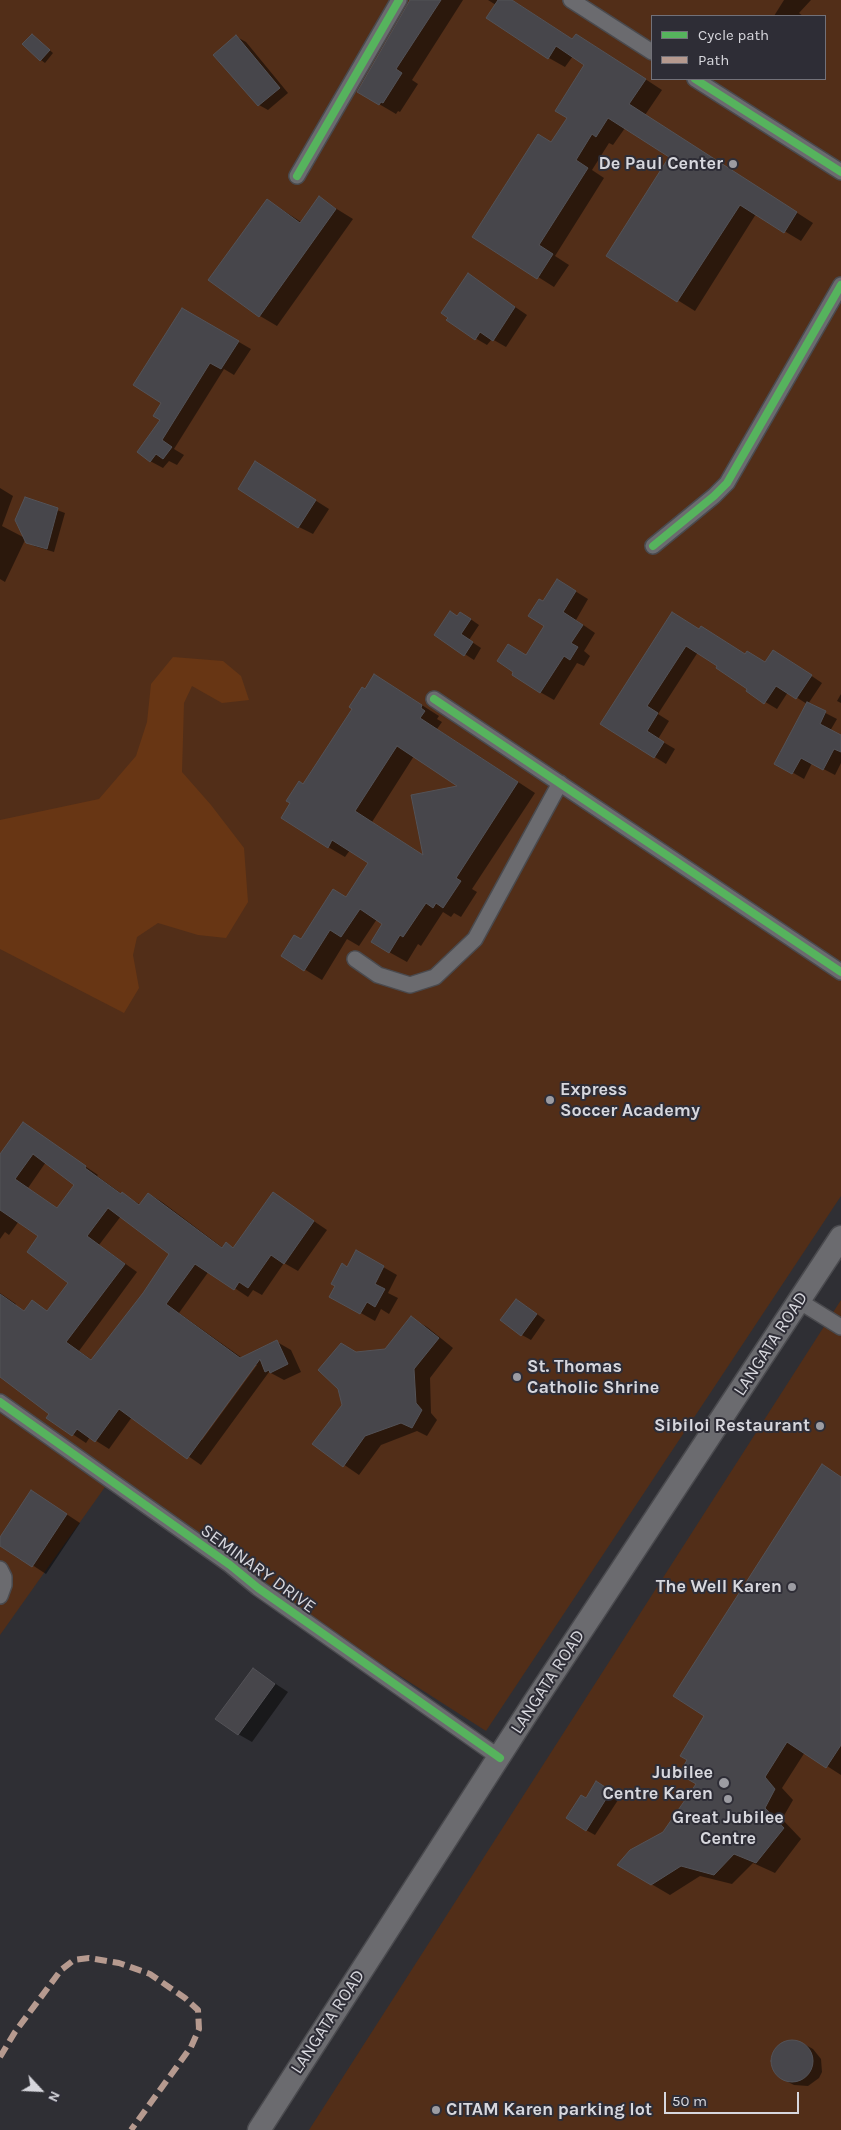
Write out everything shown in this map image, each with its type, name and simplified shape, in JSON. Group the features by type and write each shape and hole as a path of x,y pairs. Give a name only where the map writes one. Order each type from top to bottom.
{"main road":[{"name":"LANGATA ROAD","path":"259,2130 500,1758 538,1696 841,1237"}],"street":[{"path":"297,176 399,0"},
{"path":"571,0 651,51"},
{"path":"697,80 841,172"},
{"path":"653,546 727,483 841,286"},
{"path":"434,699 841,972"},
{"path":"355,959 378,975 410,985 436,977 475,940 560,783"},
{"path":"799,1301 841,1327"},
{"name":"SEMINARY DRIVE","path":"0,1402 230,1565 274,1600 500,1758"},
{"path":"0,1570 4,1577 4,1585 0,1596"}],"shaded area":[{"path":"0,0 841,0 841,1196 486,1731 105,1487 0,1635"},
{"path":"173,657 223,661 241,676 249,700 222,703 192,686 184,703 182,772 211,805 244,848 248,902 226,938 198,935 158,923 137,937 133,955 139,988 124,1013 0,949 0,820 99,799 136,756 147,722 151,684"},
{"path":"841,1300 841,2130 309,2130"}],"building":[{"path":"410,0 441,0 396,69 402,73 383,103 381,102 379,105 357,92"},
{"path":"498,0 512,0 572,39 576,34 646,79 629,104 797,212 784,233 740,205 677,302 606,256 669,157 608,118 596,137 592,134 576,160 588,168 539,245 553,254 537,279 472,237 538,134 551,142 567,118 555,111 584,65 556,46 548,59 486,18"},
{"path":"32,34 50,50 40,61 22,44"},
{"path":"236,35 280,88 258,106 213,55"},
{"path":"319,196 336,209 259,317 208,280 267,199 300,223"},
{"path":"468,273 515,307 493,341 480,332 475,340 446,320 448,318 441,313"},
{"path":"182,308 239,341 221,369 210,363 162,440 172,447 163,459 156,454 150,462 137,452 160,420 153,416 161,403 133,385"},
{"path":"255,461 316,500 298,528 238,489"},
{"path":"25,497 58,508 47,549 26,543 15,520"},
{"path":"557,579 576,591 563,612 583,625 571,643 578,647 570,660 564,656 540,693 512,675 513,672 497,661 508,644 526,655 544,626 528,616 539,599 543,601"},
{"path":"450,611 457,616 460,612 471,619 461,634 473,642 464,656 434,635"},
{"path":"672,612 699,629 701,626 745,654 747,651 765,662 773,650 812,675 796,699 776,686 764,704 746,691 747,689 716,668 717,666 686,646 647,706 658,713 647,731 664,742 654,758 600,724"},
{"path":"374,674 422,705 421,708 425,711 420,718 518,782 456,878 461,881 443,908 436,903 433,908 426,903 403,937 400,935 389,953 371,942 382,924 360,909 341,937 330,930 304,971 281,956 294,935 301,939 333,889 346,897 368,863 332,840 328,848 281,818 290,803 286,801 299,781 303,784 352,709 349,707 362,687 365,689","holes":["397,746 457,786 411,795 423,855 355,811"]},
{"path":"807,702 826,711 820,724 841,735 841,752 834,749 823,770 801,758 792,774 774,764"},
{"path":"23,1122 86,1166 85,1168 121,1194 122,1192 139,1205 148,1193 222,1248 226,1242 233,1248 273,1192 314,1221 284,1264 271,1255 248,1288 239,1282 234,1290 195,1264 166,1304 240,1358 277,1340 288,1364 270,1373 269,1370 265,1372 260,1359 187,1459 119,1409 95,1442 77,1429 72,1436 46,1418 49,1414 0,1377 0,1294 24,1311 32,1300 47,1311 68,1283 27,1252 38,1236 0,1210 0,1154","holes":["33,1154 74,1185 57,1208 15,1179","108,1208 169,1254 143,1293 91,1360 66,1342 125,1264 87,1236"]},
{"path":"356,1250 384,1266 375,1284 385,1289 375,1307 367,1302 360,1314 329,1297 335,1286 331,1284 342,1263 347,1267"},
{"path":"516,1299 537,1314 521,1336 500,1320"},
{"path":"411,1316 439,1338 414,1369 416,1403 422,1410 412,1428 401,1423 365,1436 343,1467 312,1444 342,1405 338,1389 318,1370 341,1343 356,1352 385,1349"},
{"name":"The Well Karen","path":"822,1464 841,1477 841,1745 826,1768 787,1742 765,1777 775,1789 765,1808 784,1828 756,1863 734,1854 714,1875 681,1866 651,1885 617,1865 630,1850 663,1832 696,1784 679,1774 687,1760 680,1756 704,1716 673,1696"},
{"path":"31,1490 67,1514 32,1567 0,1546 0,1537"},
{"path":"253,1668 275,1684 238,1735 215,1719"},
{"path":"596,1781 611,1791 586,1831 566,1818 581,1795 586,1798"},
{"path":"796,2040 804,2043 810,2049 813,2061 810,2073 804,2079 788,2082 780,2079 774,2073 771,2057 774,2049 780,2043"}],"marked path":[{"path":"0,2057 15,2032 61,1970 74,1960 89,1958 119,1963 150,1974 185,1998 198,2010 199,2029 191,2047 131,2130"}],"cycle path":[{"path":"297,176 399,0"},
{"path":"697,80 841,172"},
{"path":"653,546 727,483 841,285"},
{"path":"434,699 841,972"},
{"path":"0,1402 230,1565 258,1588 500,1758"}],"place":[{"name":"De Paul Center","path":"733,164"},
{"name":"Express Soccer Academy","path":"550,1100"},
{"name":"St. Thomas Catholic Shrine","path":"517,1377"},
{"name":"Sibiloi Restaurant","path":"820,1426"},
{"name":"The Well Karen","path":"792,1587"},
{"name":"Jubilee Centre Karen","path":"724,1783"},
{"name":"Great Jubilee Centre","path":"728,1799"},
{"name":"CITAM Karen parking lot","path":"436,2110"}]}
